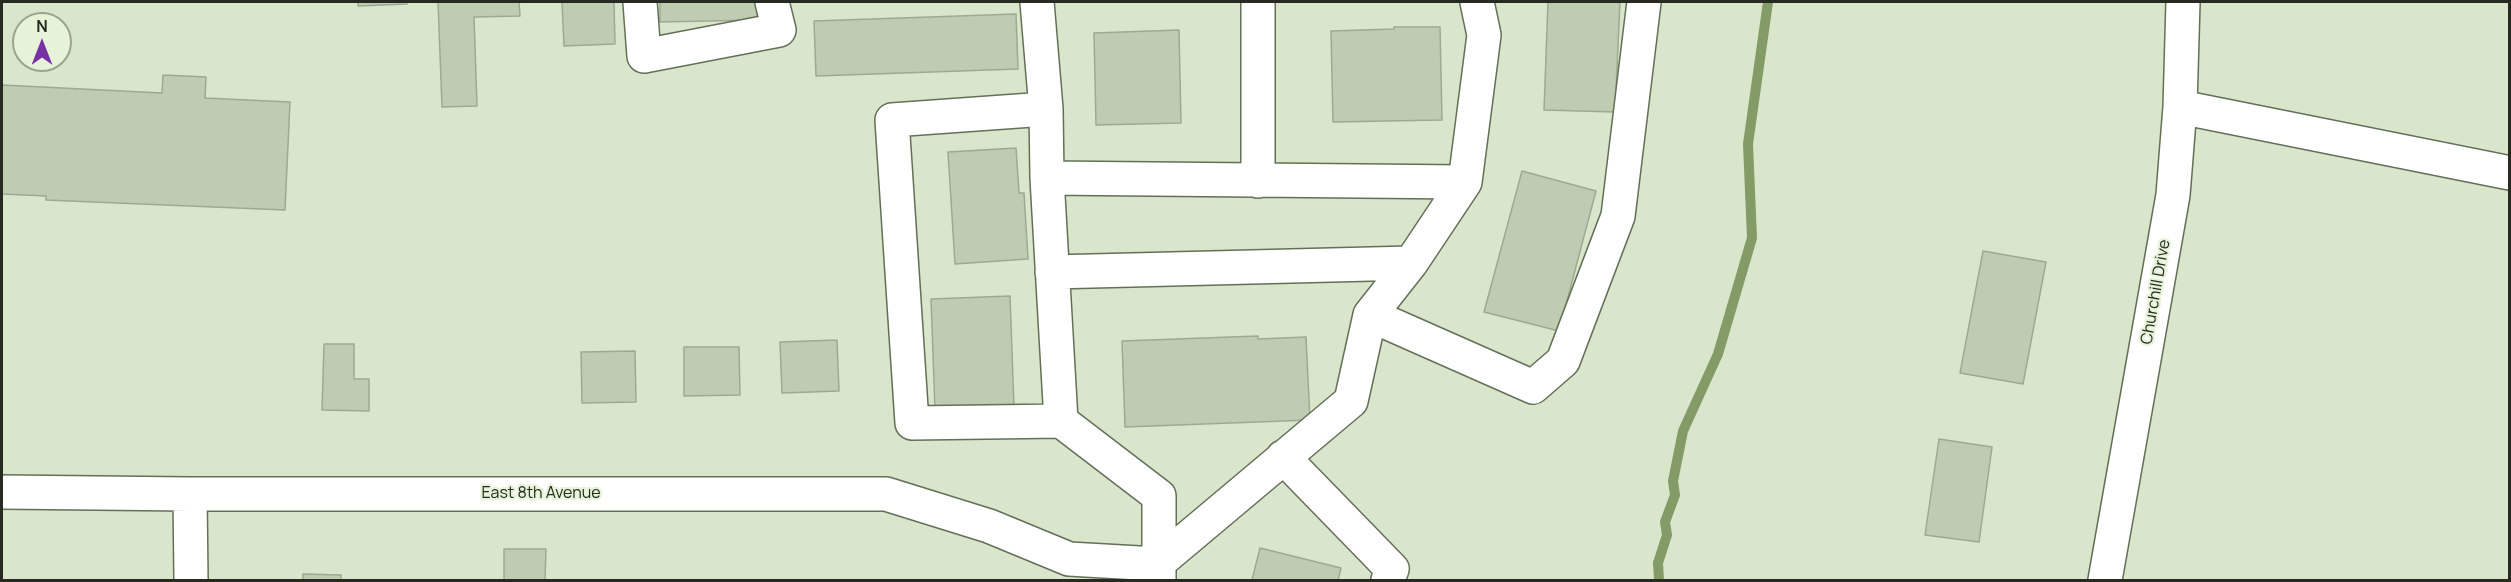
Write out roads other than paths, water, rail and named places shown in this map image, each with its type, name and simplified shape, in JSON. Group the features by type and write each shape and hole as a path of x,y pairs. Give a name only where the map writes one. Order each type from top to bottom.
{"street":[{"path":"640,2 644,56 775,16"},
{"path":"1037,2 1046,109 1047,178 1062,422"},
{"path":"1258,2 1258,181"},
{"path":"1158,572 1283,457 1351,401 1370,315 1410,263 1465,182 1484,35 1477,2"},
{"path":"1370,315 1533,387 1563,362 1618,216 1644,2"},
{"name":"Churchill Drive","path":"2105,580 2173,195 2180,107 2183,2"},
{"path":"2180,107 2510,172"},
{"path":"1046,109 892,120 912,423 1062,422 1159,496 1158,572"},
{"path":"1047,178 1465,182"},
{"path":"1052,272 1410,263"},
{"path":"1283,457 1392,569 1388,580"},
{"name":"East 8th Avenue","path":"2,492 886,494 989,526 1069,559 1158,572"},
{"path":"190,494 190,580"}],"waterway":[{"path":"1659,580 1658,563 1667,535 1665,522 1675,495 1673,481 1683,431 1718,354 1752,238 1748,144 1768,2"}]}
